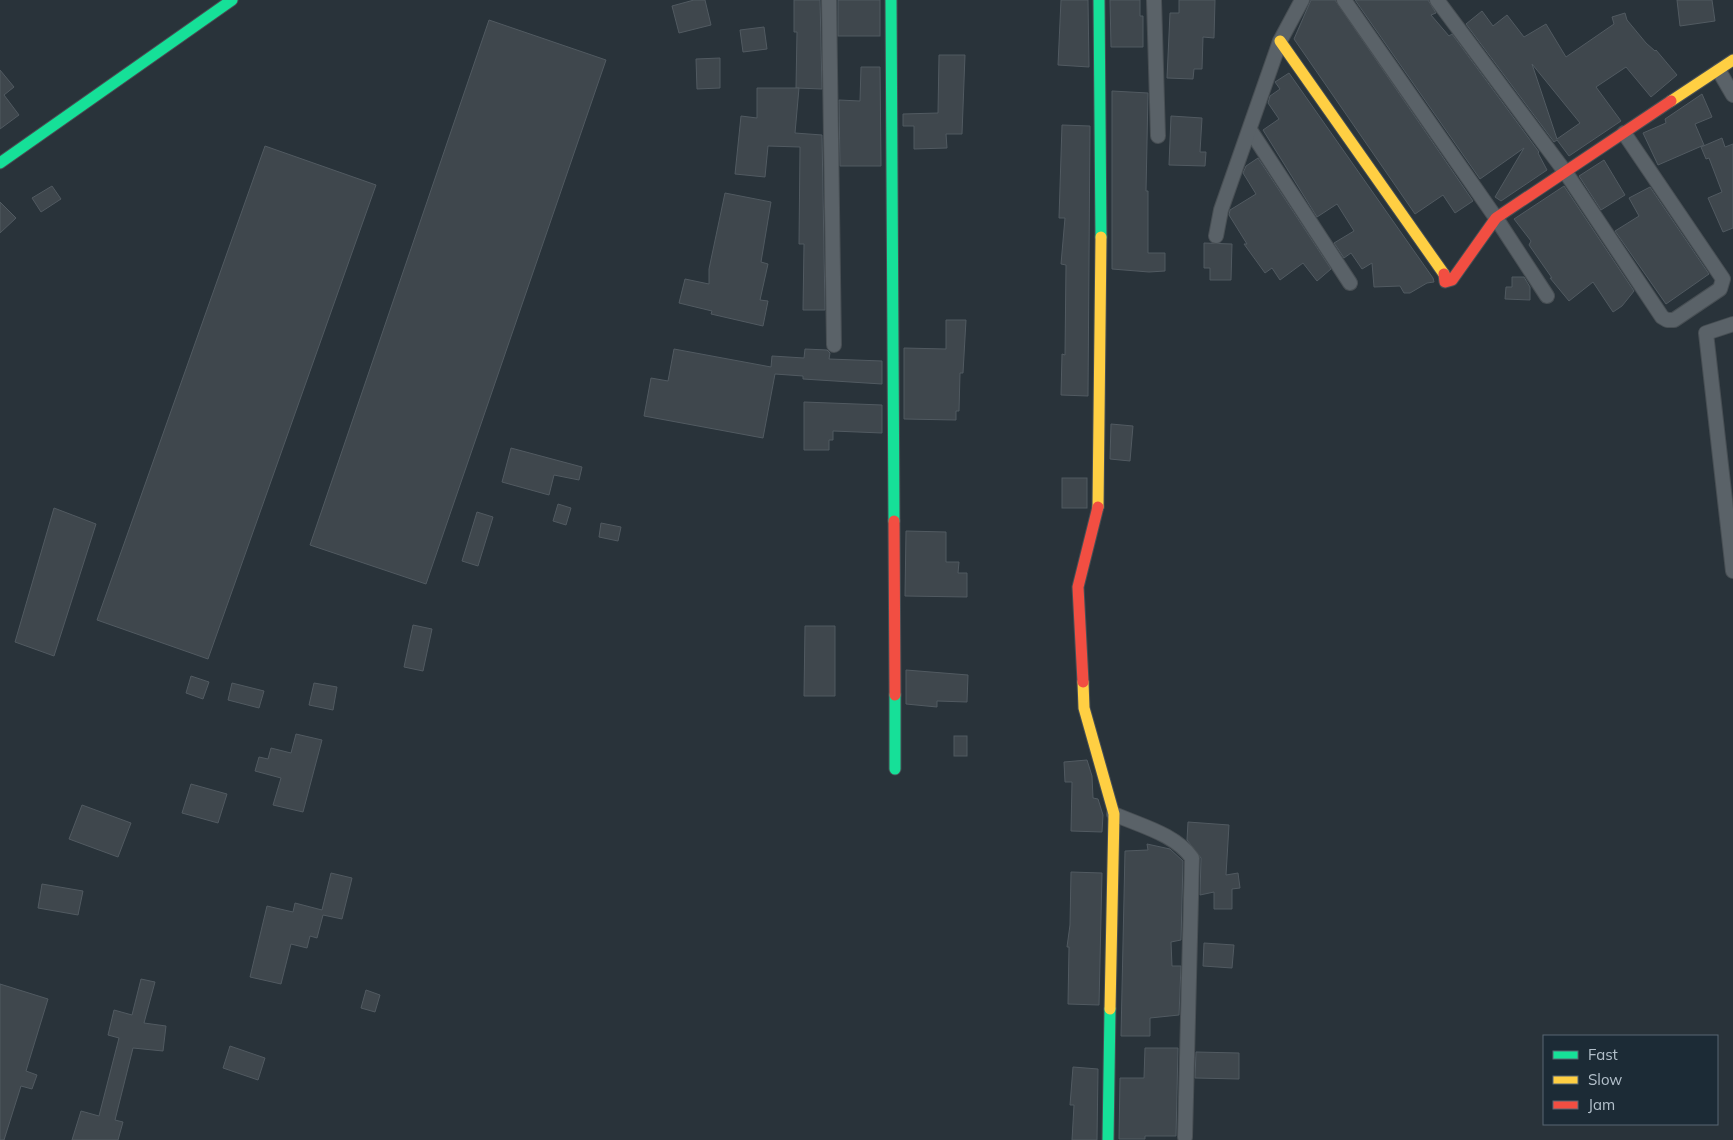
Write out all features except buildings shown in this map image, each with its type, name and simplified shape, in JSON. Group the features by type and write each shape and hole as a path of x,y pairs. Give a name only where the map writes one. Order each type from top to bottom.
{"street":[{"path":"0,163 232,0"},
{"path":"829,0 834,345"},
{"path":"891,0 895,769"},
{"path":"1099,0 1102,176 1098,509 1078,587 1084,708 1114,814 1108,1140"},
{"path":"1154,0 1158,136"},
{"path":"1216,236 1221,210 1280,41 1302,0"},
{"path":"1344,0 1496,218 1547,296"},
{"path":"1437,0 1566,173 1662,317 1674,320 1720,288 1723,279 1624,133"},
{"path":"1280,41 1444,274 1446,282 1452,280 1496,218 1733,60"},
{"path":"1719,71 1733,95"},
{"path":"1250,130 1350,283"},
{"path":"1733,324 1706,333 1728,474 1733,571"},
{"path":"1114,814 1177,842 1183,846 1192,858 1185,1137"}],"traffic: fast":[{"path":"0,163 232,0"},
{"path":"891,0 894,521"},
{"path":"1099,0 1101,237"},
{"path":"895,695 895,769"},
{"path":"1108,1140 1110,1009"}],"traffic: slow":[{"path":"1280,41 1444,274"},
{"path":"1671,101 1733,60"},
{"path":"1098,507 1101,237"},
{"path":"1083,682 1084,708 1114,814 1110,1009"}],"traffic: jam":[{"path":"1444,274 1445,282 1452,280 1496,218 1671,101"},
{"path":"1083,682 1078,587 1098,507"},
{"path":"894,521 895,695"}]}
